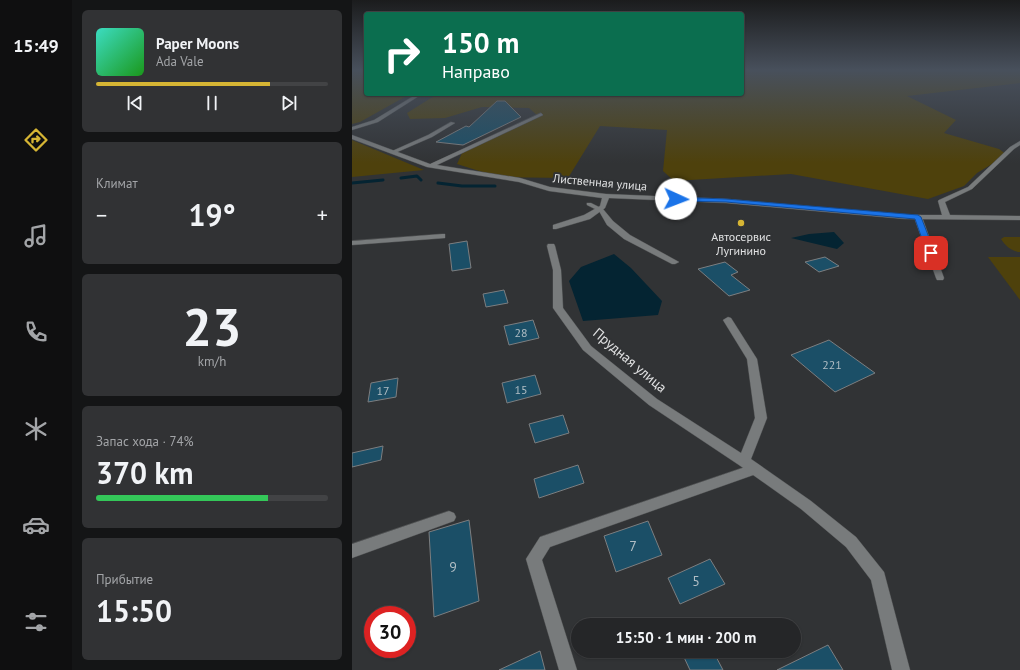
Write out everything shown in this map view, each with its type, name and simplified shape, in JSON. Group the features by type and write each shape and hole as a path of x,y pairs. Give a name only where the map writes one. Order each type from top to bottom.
{"street":[{"path":"352,129 376,122 409,101"},
{"path":"432,165 541,114"},
{"path":"393,152 430,136 454,123"},
{"name":"Лиственная улица","path":"352,137 432,165 520,180 549,189 606,196 726,200 918,217 1020,218"},
{"path":"947,218 942,201 970,188 1008,152 1020,143"},
{"path":"556,227 587,217 604,207 606,196"},
{"path":"589,204 600,209 610,224 627,237 676,262"},
{"path":"918,217 940,278"},
{"path":"352,243 442,236"},
{"name":"Прудная улица","path":"551,246 557,270 558,308 587,348 653,402 749,465 806,506 851,542 878,577 901,670"},
{"path":"568,670 534,559 545,542 749,465 761,418 752,359 728,320"},
{"path":"352,551 449,517"}],"shaded area":[{"path":"352,101 397,101 360,122 352,124"},
{"path":"426,101 918,101 956,120 944,133 999,149 1007,155 977,173 964,186 928,199 791,174 674,181 663,171 667,130 600,126 568,178 498,177 457,164 462,153 538,116 529,108 482,107 445,118 410,119 407,113"},
{"path":"352,140 424,170 352,177"},
{"path":"1004,237 1020,237 1020,252 1012,250 1007,246 1001,239"},
{"path":"988,257 1020,257 1020,300"}],"water":[{"path":"834,232 844,243 837,249 791,238 809,234"},
{"path":"614,254 631,268 662,301 658,315 583,321 569,281 581,267"}],"building":[{"path":"497,101 505,101 521,117 463,145 436,142 466,126 469,127"},
{"path":"467,241 471,268 452,271 449,244"},
{"path":"825,257 839,266 819,272 805,262"},
{"path":"725,262 738,272 731,275 750,290 729,296 698,269"},
{"path":"504,290 508,303 486,307 483,294"},
{"path":"533,320 539,338 509,345 504,326"},
{"path":"829,340 875,373 835,392 791,355"},
{"path":"535,375 541,394 507,403 502,383"},
{"path":"398,378 396,397 368,402 371,383"},
{"path":"563,415 569,433 535,443 529,424"},
{"path":"383,446 381,460 352,467 352,453"},
{"path":"578,465 584,483 539,498 534,479"},
{"path":"469,520 479,601 434,617 429,532"},
{"path":"648,521 662,555 616,572 604,536"},
{"path":"710,559 725,584 680,604 668,578"},
{"path":"828,645 843,670 777,670"},
{"path":"540,651 545,670 499,670"},
{"path":"684,658 717,658 723,670 690,670"}],"waterway":[{"path":"401,178 417,176 421,180"},
{"path":"352,183 383,180"},
{"path":"438,183 462,186 495,186"}],"place":[{"name":"Автосервис Лугинино","path":"741,223"}],"route":[{"path":"676,199 726,200 918,217 931,253"}]}
